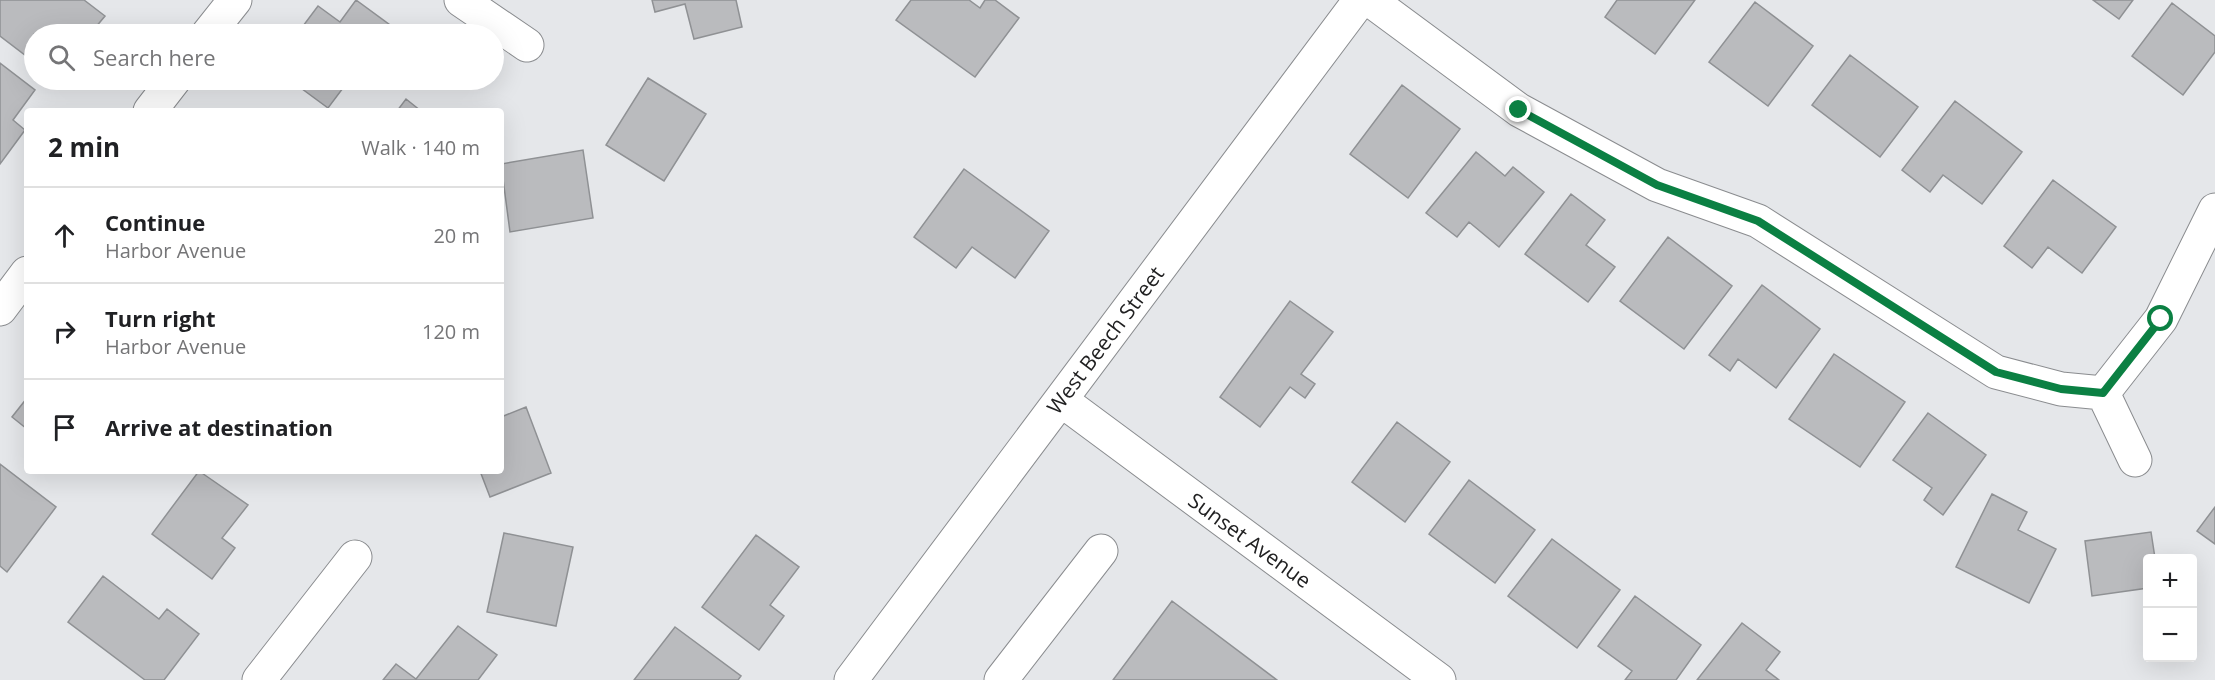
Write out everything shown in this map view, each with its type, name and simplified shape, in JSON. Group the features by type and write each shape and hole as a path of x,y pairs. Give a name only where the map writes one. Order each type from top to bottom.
{"street":[{"path":"216,24 235,0"},
{"path":"461,0 496,24"},
{"name":"West Beech Street","path":"868,674 1060,400 1360,0"},
{"path":"1370,0 1519,110 1657,185 1758,221 1996,372 2061,389 2103,393"},
{"path":"504,29 527,45"},
{"path":"152,108 166,90"},
{"path":"2103,393 2161,319 2215,210"},
{"path":"0,309 24,277"},
{"path":"2103,393 2135,460"},
{"name":"Sunset Avenue","path":"1060,400 1439,680"},
{"path":"1001,680 1101,552"},
{"path":"259,680 355,557"}],"building":[{"path":"0,0 84,0 105,16 98,24 24,24 24,54 0,36"},
{"path":"356,0 389,24 304,24 318,6 340,22"},
{"path":"652,0 736,0 742,27 694,39 685,4 655,12"},
{"path":"911,0 969,0 980,8 985,0 995,0 1019,18 975,77 896,20"},
{"path":"1617,0 1695,0 1655,54 1605,17"},
{"path":"2093,0 2133,0 2119,19"},
{"path":"1755,2 1813,46 1768,106 1709,62"},
{"path":"2172,3 2215,36 2215,52 2183,95 2132,56"},
{"path":"1850,55 1918,107 1880,157 1812,105"},
{"path":"0,63 24,82 24,90 35,90 13,120 24,131 0,164"},
{"path":"648,78 706,114 664,181 606,145"},
{"path":"1402,85 1460,129 1408,198 1350,154"},
{"path":"304,90 342,90 328,108"},
{"path":"406,99 417,108 399,108"},
{"path":"1955,101 2022,152 1982,204 1943,175 1930,192 1902,170"},
{"path":"583,150 593,218 510,232 504,187 504,163"},
{"path":"1476,152 1505,176 1513,167 1544,192 1499,247 1469,222 1457,237 1426,213"},
{"path":"964,169 1049,231 1015,278 972,247 956,268 914,237"},
{"path":"2053,180 2116,227 2082,273 2048,247 2032,268 2004,246"},
{"path":"1571,194 1605,220 1586,245 1615,267 1588,302 1525,254"},
{"path":"1668,237 1732,286 1684,349 1620,301"},
{"path":"1762,285 1820,329 1776,388 1738,359 1730,371 1709,355"},
{"path":"1290,301 1333,332 1301,374 1315,384 1305,398 1290,387 1260,427 1220,397"},
{"path":"1834,354 1905,402 1860,467 1789,419"},
{"path":"24,402 24,427 12,417"},
{"path":"526,407 551,473 490,497 481,474 504,474 504,416"},
{"path":"1928,413 1986,455 1943,515 1924,500 1932,488 1893,460"},
{"path":"1397,422 1450,462 1405,522 1352,482"},
{"path":"0,464 56,507 7,572 0,566"},
{"path":"197,474 203,474 248,505 222,538 235,548 212,579 152,534"},
{"path":"1469,480 1535,530 1495,583 1429,534"},
{"path":"1992,494 2027,512 2018,530 2056,549 2029,603 1956,567"},
{"path":"2215,507 2215,544 2197,531"},
{"path":"2151,532 2154,554 2143,554 2143,589 2092,596 2085,541"},
{"path":"504,533 573,547 556,626 487,612"},
{"path":"756,535 799,567 770,605 784,616 759,650 702,607"},
{"path":"1552,539 1620,590 1577,648 1508,596"},
{"path":"103,576 159,619 167,609 199,634 164,680 145,680 68,622"},
{"path":"1635,596 1701,645 1676,680 1625,680 1632,671 1598,646"},
{"path":"1172,601 1277,680 1113,680"},
{"path":"1742,623 1780,652 1766,670 1779,680 1697,680"},
{"path":"458,626 497,655 478,680 383,680 396,664 416,679"},
{"path":"675,627 741,676 738,680 634,680"}],"route":[{"path":"1519,110 1657,185 1758,221 1996,372 2061,389 2103,393 2161,319"}]}
